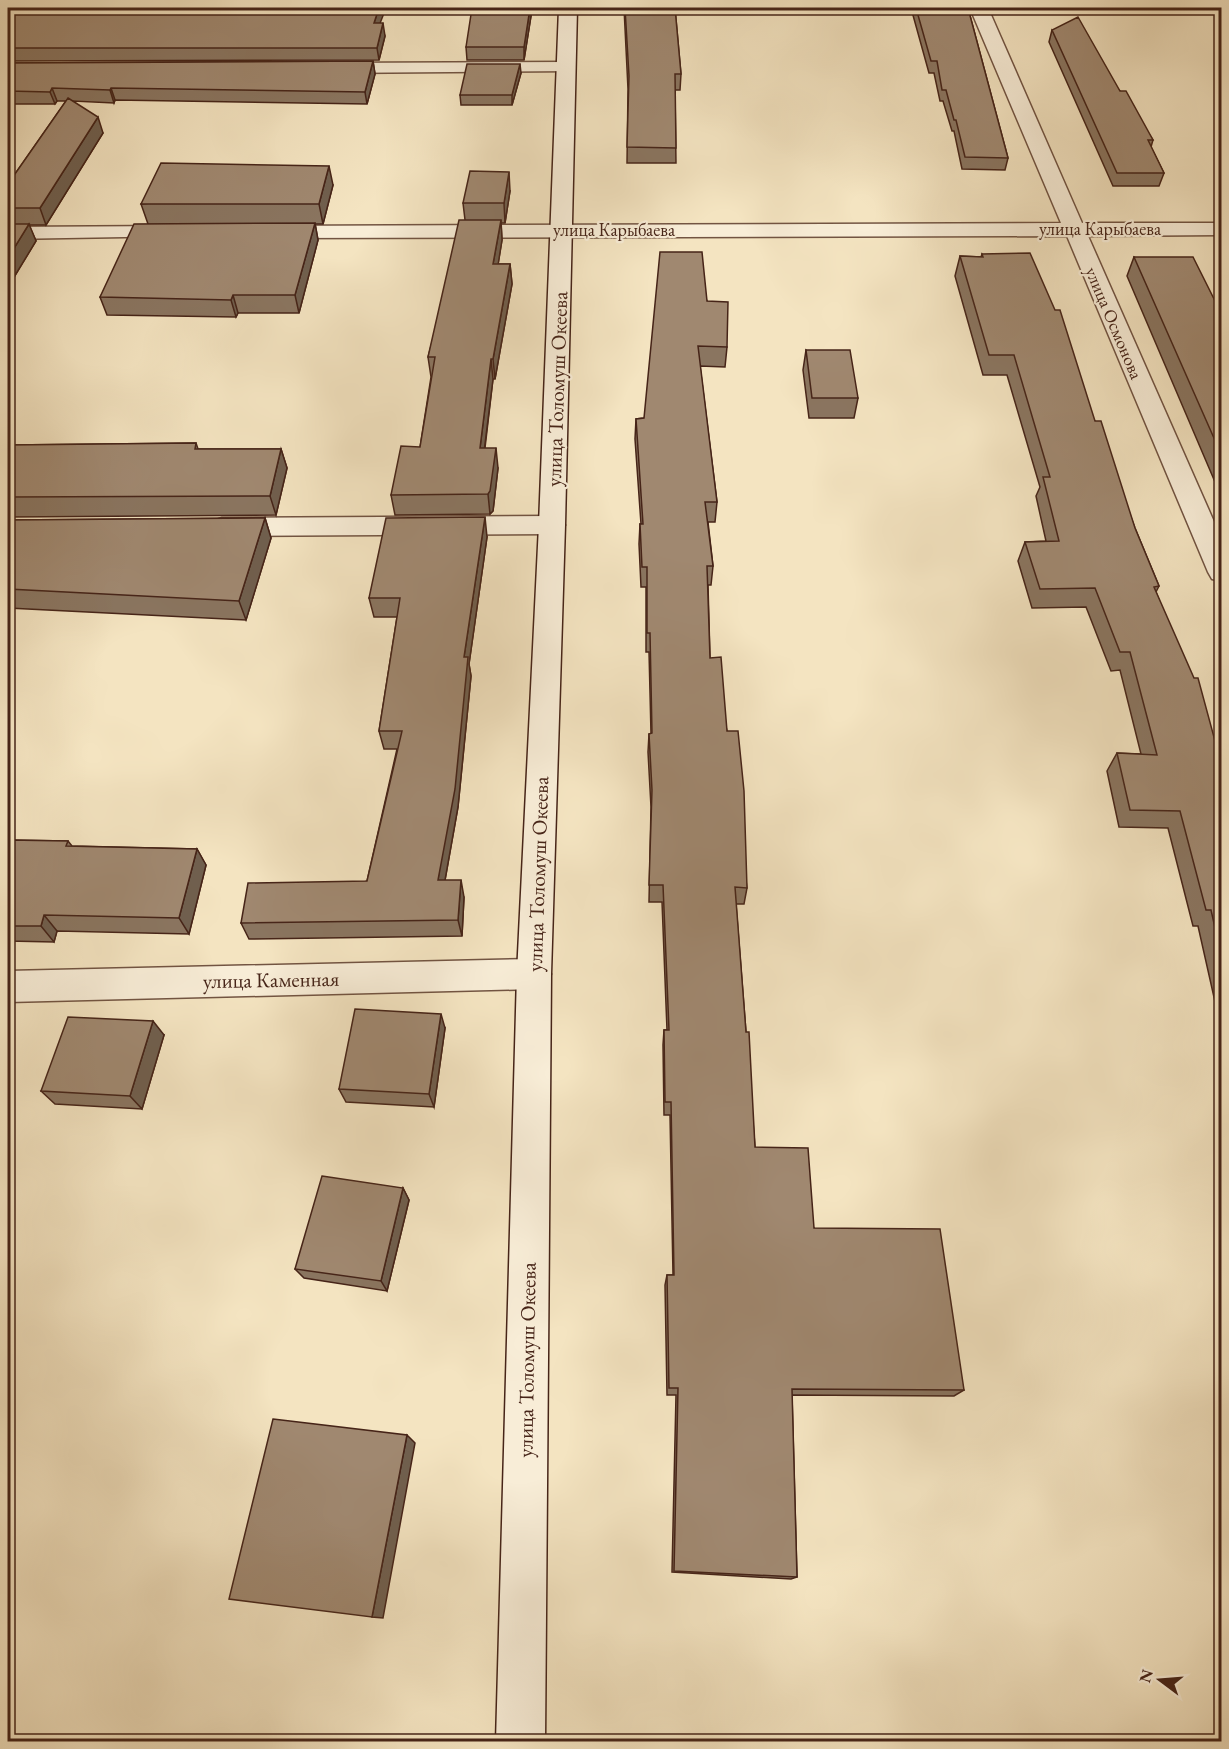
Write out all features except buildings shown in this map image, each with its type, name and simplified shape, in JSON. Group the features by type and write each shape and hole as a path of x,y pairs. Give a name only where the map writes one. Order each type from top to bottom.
{"street":[{"name":"улица Толомуш Океева","path":"520,1742 534,974 552,525 568,8"},
{"name":"улица Осмонова","path":"979,8 1221,572"},
{"path":"317,68 566,68"},
{"name":"улица Карыбаева","path":"255,232 1221,229"},
{"path":"8,233 196,232"},
{"path":"197,527 552,525"},
{"name":"улица Каменная","path":"8,987 534,974"}]}
